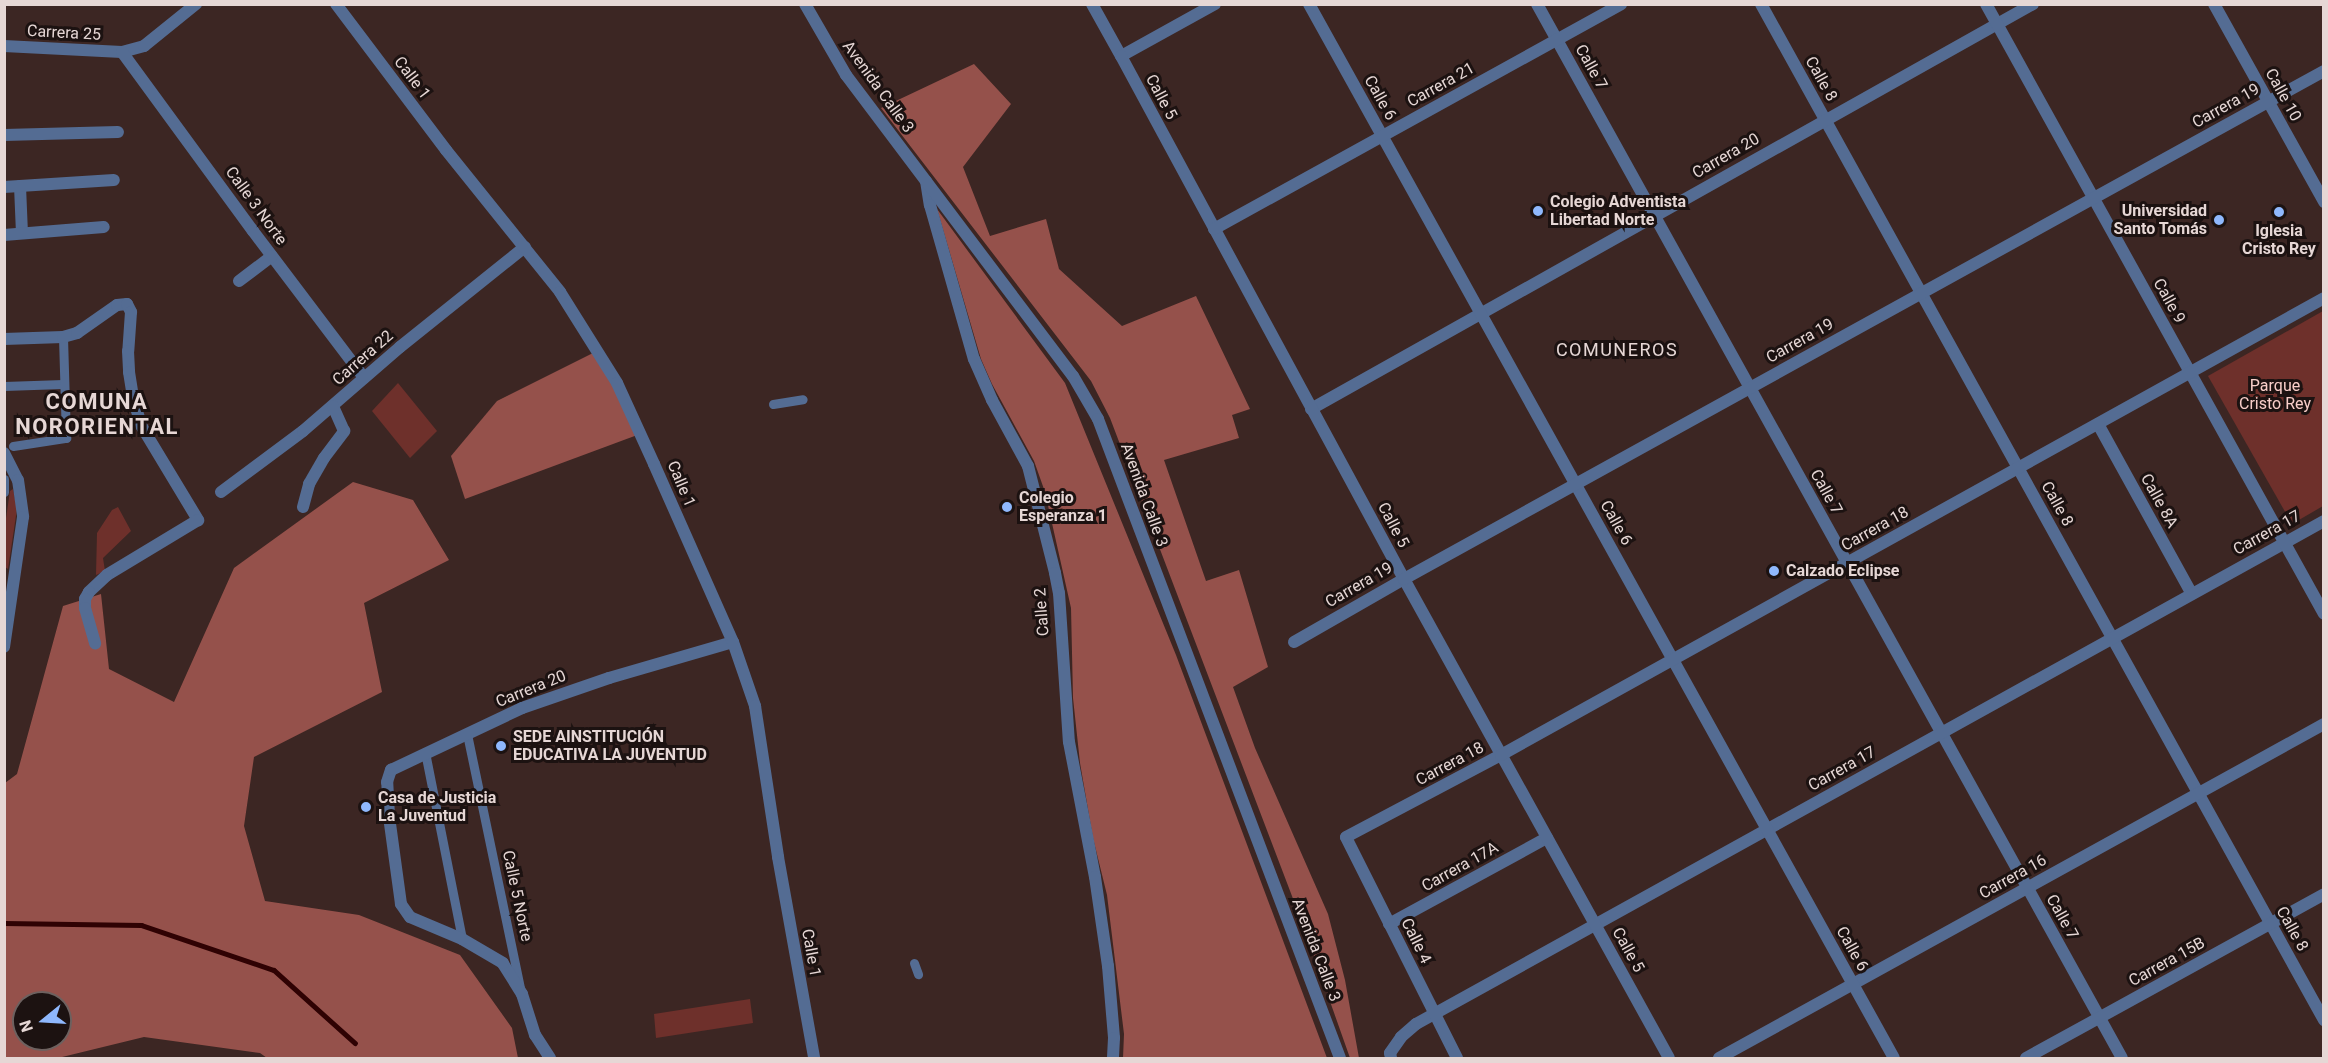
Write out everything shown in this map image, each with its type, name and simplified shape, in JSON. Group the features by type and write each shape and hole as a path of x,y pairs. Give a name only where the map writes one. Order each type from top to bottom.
{"street":[{"path":"122,52 144,46 196,4"},
{"name":"Calle 1","path":"336,4 446,150 560,292 617,383 734,642 755,706 778,857 814,1059"},
{"name":"Avenida Calle 3","path":"805,4 846,75 1073,376 1098,419 1340,1059"},
{"name":"Calle 5","path":"1092,4 1311,409 1669,1059"},
{"path":"1121,57 1215,4"},
{"name":"Calle 6","path":"1309,4 1894,1059"},
{"name":"Calle 7","path":"1537,4 2122,1059"},
{"name":"Carrera 21","path":"1214,229 1621,4"},
{"name":"Calle 8","path":"1761,4 2324,1020"},
{"name":"Calle 9","path":"1986,4 2324,614"},
{"name":"Carrera 20","path":"1311,409 1824,119 2033,4"},
{"name":"Calle 10","path":"2214,4 2324,202"},
{"name":"Carrera 25","path":"4,46 122,52"},
{"name":"Calle 3 Norte","path":"122,52 364,378"},
{"name":"Carrera 19","path":"1294,642 1575,484 2324,71"},
{"path":"4,135 118,132"},
{"path":"4,187 114,180"},
{"name":"Calle 2","path":"926,181 930,205 974,359 992,400 1028,466 1055,573 1060,608 1069,742 1095,877 1106,955 1114,1038 1113,1059"},
{"path":"20,186 22,233"},
{"path":"4,235 104,227"},
{"name":"Carrera 22","path":"221,492 333,406 525,247"},
{"path":"239,281 272,256"},
{"name":"Carrera 18","path":"1346,837 1501,755 2324,298"},
{"path":"4,339 63,337 77,333 117,305 127,304 131,312 129,372 140,422 154,451 198,519 107,574 89,592 85,599 85,608 95,644"},
{"path":"4,647 9,579 23,517 22,499 9,450 66,438 63,337"},
{"path":"4,386 63,384"},
{"path":"773,404 803,399"},
{"path":"303,507 309,484 324,458 344,431 333,406"},
{"name":"Calle 8A","path":"2098,424 2192,594"},
{"path":"4,479 4,492"},
{"name":"Carrera 17","path":"1391,1059 1390,1053 1401,1036 1433,1014 2324,521"},
{"name":"Carrera 20","path":"462,939 410,917 401,904 389,816 387,782 392,770 425,752 522,708 563,693 734,642"},
{"name":"Carrera 16","path":"1719,1059 2324,724"},
{"name":"Calle 5 Norte","path":"467,734 522,993"},
{"path":"425,752 462,939 503,963 522,993 535,1035 550,1059"},
{"name":"Calle 4","path":"1346,837 1457,1059"},
{"name":"Carrera 17A","path":"1389,924 1547,838"},
{"name":"Carrera 15B","path":"2026,1059 2324,894"},
{"path":"914,963 918,974"}],"green space":[{"name":"Parque Cristo Rey","path":"2323,311 2323,506 2292,524 2208,376"},
{"path":"398,383 437,431 410,458 372,411"},
{"path":"13,489 17,509 8,569 5,567 5,525 10,491"},
{"path":"118,507 131,531 103,558 105,571 96,575 97,533 112,510"},
{"path":"750,999 753,1023 656,1038 654,1014"}],"shaded area":[{"path":"974,64 1011,104 963,167 990,236 1046,219 1059,269 1122,326 1196,296 1250,409 1232,415 1239,438 1164,460 1206,581 1239,570 1268,667 1233,687 1255,748 1328,914 1345,980 1359,1058 1350,1058 1303,925 1110,418 1091,381 881,108"},
{"path":"937,209 1065,383 1176,655 1327,1058 1123,1058 1124,1034 1107,895 1093,838 1080,763 1073,698 1071,608 1045,492 1034,461 981,359"},
{"path":"597,351 640,434 465,499 451,456 497,401"},
{"path":"353,482 413,500 449,560 364,603 382,692 254,757 244,826 265,901 359,915 460,955 512,1028 518,1058 267,1058 260,1053 144,1037 58,1058 5,1058 5,783 17,774 63,606 101,594 109,669 174,702 234,568"}],"waterway":[{"path":"4,923 141,925 274,970 355,1043"}],"place":[{"name":"Colegio Adventista Libertad Norte","path":"1538,211"},
{"name":"Iglesia Cristo Rey","path":"2279,212"},
{"name":"Universidad Santo Tomás","path":"2219,220"},
{"name":"Colegio Esperanza 1","path":"1007,507"},
{"name":"Calzado Eclipse","path":"1774,571"},
{"name":"SEDE AINSTITUCIÓN EDUCATIVA LA JUVENTUD","path":"501,746"},
{"name":"Casa de Justicia La Juventud","path":"366,807"}],"district":[{"name":"COMUNEROS","path":"1617,350"},
{"name":"COMUNA NORORIENTAL","path":"97,414"}]}
